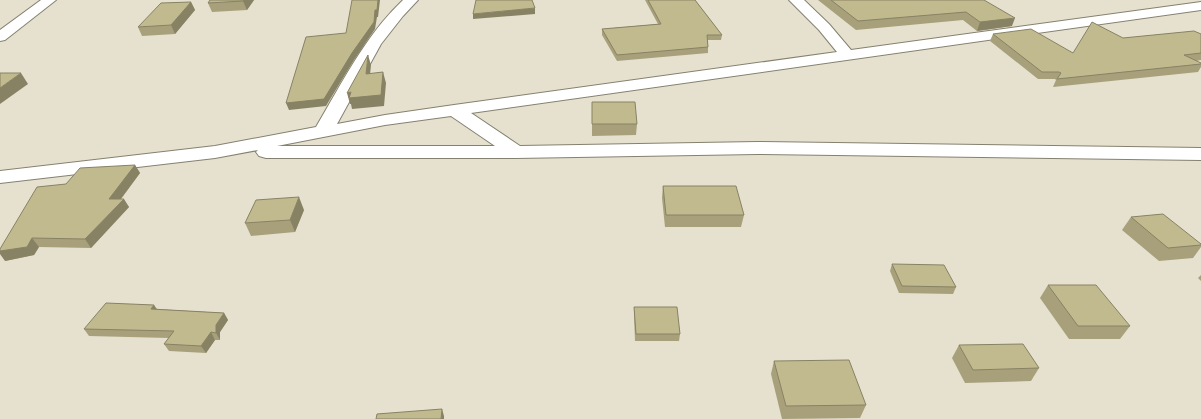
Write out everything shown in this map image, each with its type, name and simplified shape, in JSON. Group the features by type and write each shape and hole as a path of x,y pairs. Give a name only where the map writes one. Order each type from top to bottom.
{"street":[{"path":"0,37 49,0"},
{"path":"323,131 379,35 402,8 411,0"},
{"path":"796,0 824,27 848,56"},
{"path":"0,177 215,152 385,120 1201,6"},
{"path":"454,110 516,152"},
{"path":"215,152 516,152 758,148 1201,154"}],"building":[{"path":"210,0 244,0 208,3"},
{"path":"352,0 378,0 374,22 352,53 324,99 286,103 306,37 346,33"},
{"path":"476,0 532,0 535,8 473,14"},
{"path":"648,0 695,0 722,35 707,35 708,47 617,55 602,29 661,24"},
{"path":"831,0 984,0 1015,18 980,22 966,12 858,21"},
{"path":"191,2 171,25 138,27 161,3"},
{"path":"1092,22 1123,38 1194,31 1201,34 1201,53 1184,55 1201,64 1057,79 1061,73 1042,72 993,34 1031,29 1073,53"},
{"path":"368,55 366,74 383,72 381,95 349,98 351,92 347,93"},
{"path":"0,73 21,73 0,88"},
{"path":"592,102 635,102 637,124 592,124"},
{"path":"135,165 109,199 124,199 85,239 32,238 27,247 0,251 37,187 66,184 80,168"},
{"path":"663,186 736,186 744,215 666,215"},
{"path":"299,197 290,220 245,223 256,200"},
{"path":"1163,214 1201,245 1168,248 1131,217"},
{"path":"892,264 944,265 956,287 902,286"},
{"path":"1048,285 1096,285 1130,326 1078,326"},
{"path":"106,303 154,305 151,309 224,313 216,325 216,333 211,332 201,346 164,344 174,331 84,329"},
{"path":"634,307 677,307 680,334 636,334"},
{"path":"1023,344 1039,368 973,370 959,345"},
{"path":"849,360 866,405 786,406 774,361"},
{"path":"442,409 441,419 376,419 377,414"}]}
